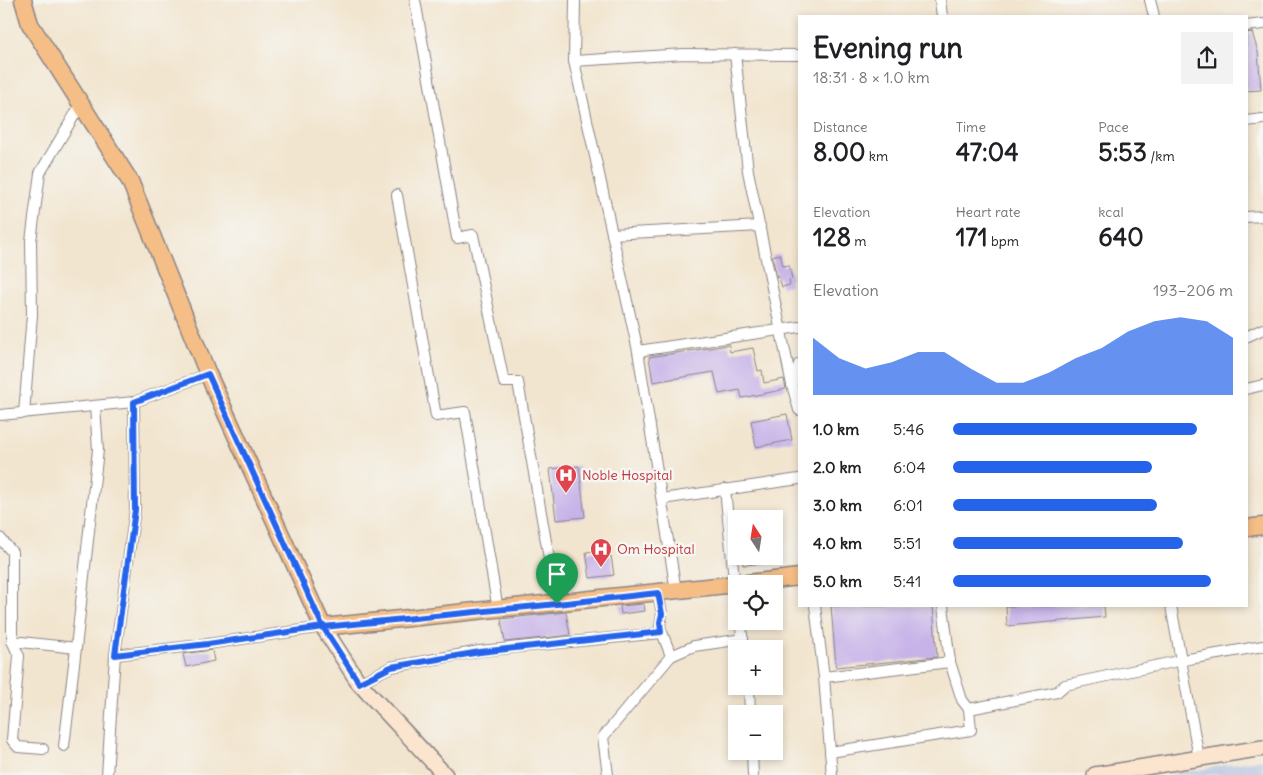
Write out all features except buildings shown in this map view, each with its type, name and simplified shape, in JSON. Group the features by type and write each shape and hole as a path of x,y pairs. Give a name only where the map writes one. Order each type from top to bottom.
{"main road":[{"path":"23,0 30,24 130,181 208,374 323,627 676,591 728,588"},
{"path":"1248,528 1263,526"},
{"path":"783,580 798,577"}],"street":[{"path":"415,0 457,238 473,235 504,382 518,382 557,604"},
{"path":"575,0 574,61 638,351 676,591"},
{"path":"940,0 942,15"},
{"path":"1150,0 1154,15"},
{"path":"1248,26 1263,24"},
{"path":"574,61 684,54 798,55"},
{"path":"735,54 748,171 798,406"},
{"path":"24,413 32,316 31,241 40,173 81,104"},
{"path":"1248,121 1263,119"},
{"path":"397,195 436,416 464,412 498,610"},
{"path":"1248,217 1263,216"},
{"path":"612,234 760,226"},
{"path":"638,351 798,327"},
{"path":"1248,336 1263,329"},
{"path":"792,385 798,367"},
{"path":"0,415 134,402 208,374"},
{"path":"1248,389 1263,385"},
{"path":"107,775 115,655 135,510 134,402"},
{"path":"64,746 98,450 94,406"},
{"path":"662,498 798,479"},
{"path":"724,489 734,575"},
{"path":"0,538 12,552 12,642 19,656 12,740 18,747 43,749"},
{"path":"658,593 662,614 660,622 661,632 671,656"},
{"path":"815,607 824,677 832,775"},
{"path":"830,752 971,730 969,709 962,700 950,662 943,607"},
{"path":"1171,607 1183,660 1199,758"},
{"path":"115,655 199,646 323,627 359,683 445,775"},
{"path":"359,683 391,667 472,653 661,632"},
{"path":"12,642 76,648"},
{"path":"608,775 603,737 671,656 694,646 728,645"},
{"path":"969,709 1057,692 1065,684 1263,646"},
{"path":"824,677 950,662"},
{"path":"1094,775 1263,748"},
{"path":"752,760 753,775"}],"shaded area":[{"path":"1263,759 1263,775 1167,775"}],"place":[{"name":"Noble Hospital","path":"566,494"},
{"name":"Om Hospital","path":"601,568"}],"route":[{"path":"557,604 323,627 208,374 134,402 135,510 115,655 208,644 323,627 359,683 391,667 480,652 661,632 660,622 662,614 658,593 557,604"}]}
